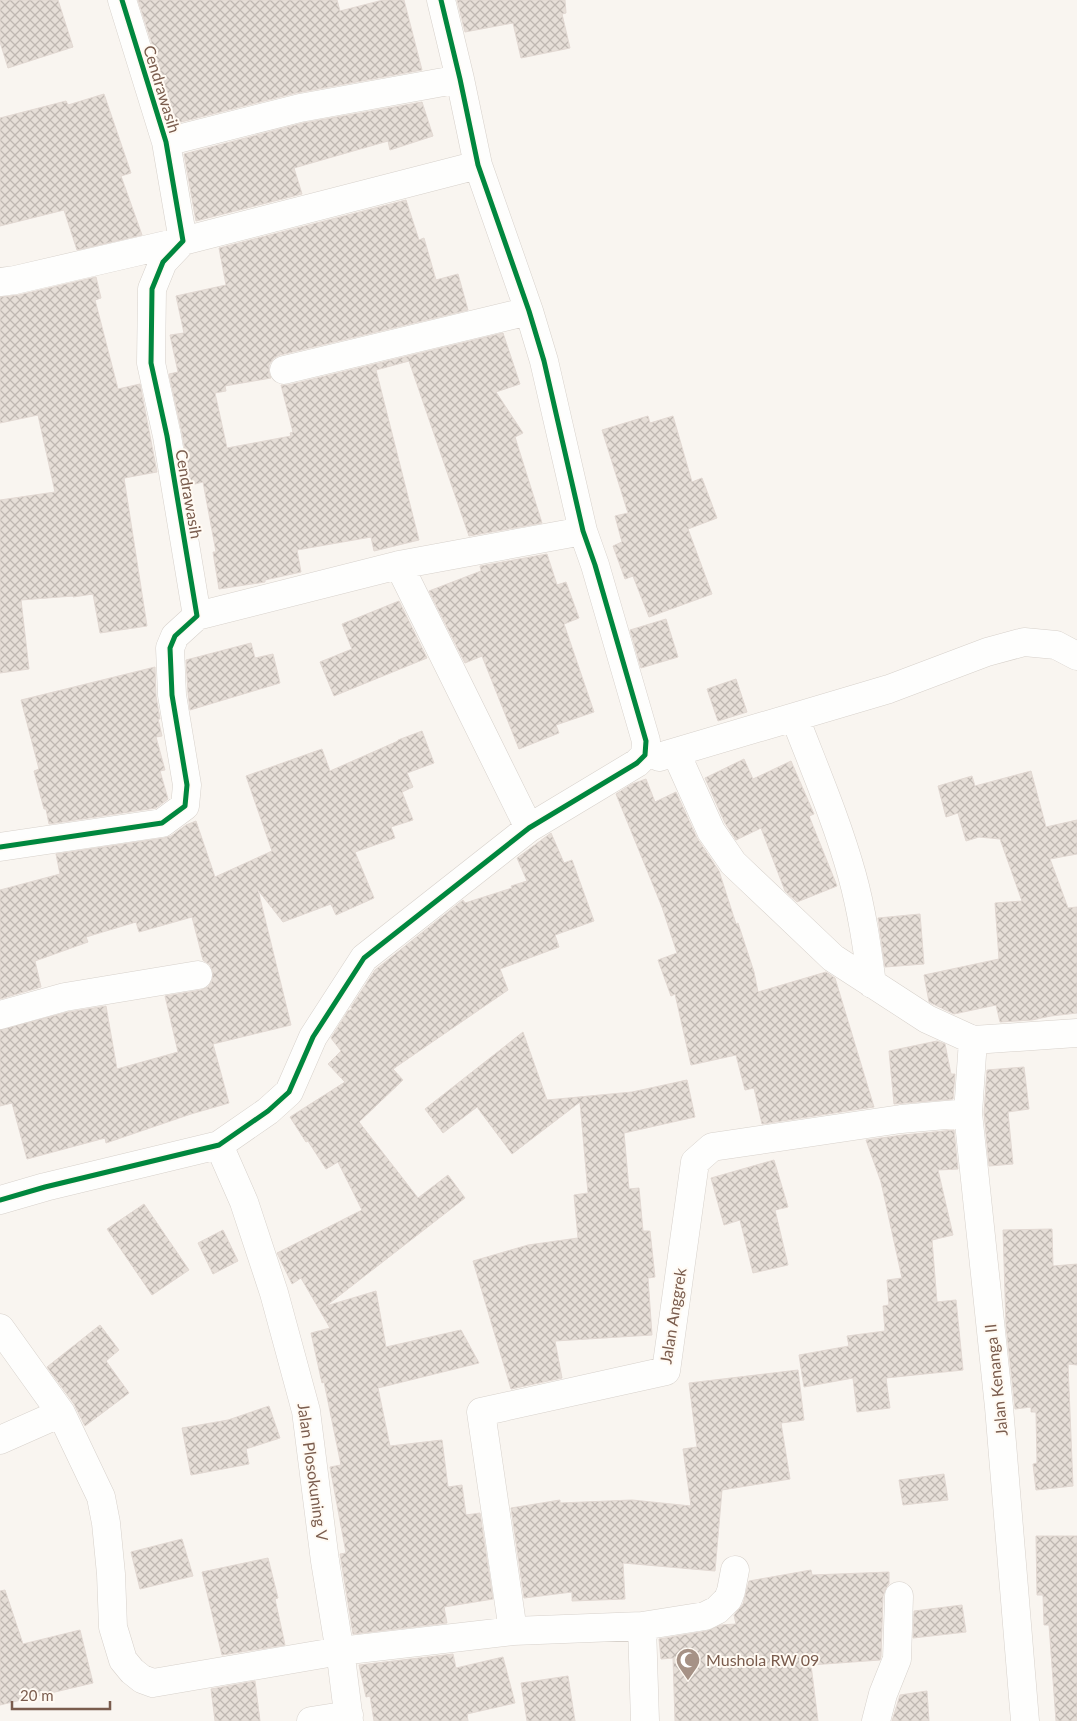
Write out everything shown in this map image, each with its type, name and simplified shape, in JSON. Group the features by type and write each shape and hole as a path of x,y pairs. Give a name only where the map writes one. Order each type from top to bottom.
{"street":[{"name":"Cendrawasih","path":"122,0 166,142 183,241 163,262 152,288 151,363 166,436 196,616"},
{"path":"441,0 478,165 544,361 583,532 595,565 646,741 644,755 637,763"},
{"path":"166,142 300,108 460,79"},
{"path":"0,282 183,241 478,165"},
{"path":"284,370 529,312"},
{"path":"0,847 162,823 185,806 187,785 172,695 170,648 175,636 196,616 399,565 583,532"},
{"path":"399,565 529,828"},
{"path":"0,1200 45,1187 219,1145 268,1111 289,1092 313,1038 364,958 529,828 637,763 889,689 987,652 1024,642 1056,645 1077,656"},
{"path":"795,718 831,809 852,876 865,932 872,984"},
{"path":"676,753 711,831 733,863 833,958 927,1019 974,1040 1077,1033"},
{"path":"0,1015 65,998 198,975"},
{"name":"Jalan Kenanga II","path":"974,1040 968,1113 999,1407 1025,1721"},
{"name":"Jalan Anggrek","path":"513,1631 481,1412 666,1371 695,1162 712,1147 901,1119 968,1113"},
{"name":"Jalan Plosokuning V","path":"219,1145 247,1211 274,1292 306,1411 325,1561 349,1718"},
{"path":"0,1328 61,1412 100,1497 106,1523 111,1574 113,1627 123,1660 142,1680 153,1683 340,1651 513,1631 642,1626 705,1616 717,1610 728,1599 735,1570"},
{"path":"0,1440 61,1412"},
{"path":"876,1721 883,1694 897,1659 899,1596"},
{"path":"642,1626 645,1721"},
{"path":"311,1721 349,1718"}],"building":[{"path":"0,0 58,0 73,47 8,68 0,42"},
{"path":"138,0 337,0 340,11 383,0 404,0 422,70 296,93 177,123"},
{"path":"457,0 565,0 566,13 562,14 570,48 521,58 513,23 465,32"},
{"path":"104,94 131,173 121,176 142,235 77,250 64,210 0,226 0,118 66,101 68,105"},
{"path":"422,102 433,136 390,150 388,141 294,168 302,194 196,221 184,154 303,123"},
{"path":"406,200 419,240 424,238 436,280 458,274 468,310 280,355 274,358 269,365 271,378 225,386 226,391 215,393 227,448 291,436 290,433 293,432 281,385 288,385 503,333 520,384 496,392 523,433 515,437 542,523 469,536 409,361 376,370 419,540 374,551 371,537 297,550 301,572 265,580 265,582 219,589 213,552 216,552 203,482 191,485 169,374 178,372 170,335 184,333 176,296 226,285 219,248"},
{"path":"96,277 101,298 95,300 118,389 140,384 157,472 124,478 147,626 100,633 93,594 21,600 29,669 0,673 0,500 55,492 38,415 0,423 0,297 19,295"},
{"path":"648,416 650,423 673,416 692,482 702,478 717,518 688,529 712,594 649,617 633,576 625,579 613,546 622,542 615,516 628,513 602,430"},
{"path":"547,554 557,585 566,582 579,618 564,624 594,712 556,725 559,733 519,749 482,656 465,663 429,591 481,571 480,566"},
{"path":"399,601 427,658 334,696 320,662 352,649 342,624"},
{"path":"666,619 678,657 641,668 630,630"},
{"path":"251,643 255,658 273,654 280,683 190,710 186,660"},
{"path":"155,667 156,696 160,719 158,719 162,736 156,737 165,770 160,771 168,799 156,808 49,824 34,771 39,769 21,700"},
{"path":"736,679 747,712 718,721 707,689"},
{"path":"422,731 434,763 407,773 413,787 402,792 413,820 391,827 395,838 355,852 374,898 336,915 331,904 283,922 258,890 291,1025 213,1044 229,1103 106,1143 105,1138 27,1159 12,1103 0,1106 0,1030 68,1012 106,1006 117,1069 178,1052 165,996 201,990 208,987 212,981 213,973 210,965 203,960 192,917 139,932 136,922 86,937 88,942 35,961 41,987 0,999 0,890 60,874 56,854 164,838 171,836 186,825 196,821 215,877 272,851 246,776 322,749 330,771"},
{"path":"744,759 753,779 791,761 814,814 809,816 837,886 797,902 785,891 761,828 736,840 725,823 705,778"},
{"path":"1031,771 1046,827 1077,820 1077,854 1050,859 1068,908 1077,907 1077,1013 1032,1020 1000,1022 996,1005 954,1014 929,1002 924,975 999,959 995,903 1022,901 1000,839 979,837 966,841 958,813 946,817 938,786 972,776 975,786"},
{"path":"646,779 655,802 676,792 697,838 719,871 754,972 758,992 826,972 835,978 874,1107 762,1124 754,1088 745,1090 736,1055 691,1065 675,994 671,996 658,960 677,953 662,907 616,794 632,784"},
{"path":"551,833 564,863 572,860 594,921 555,935 559,947 500,969 508,990 393,1069 403,1080 359,1122 418,1198 448,1175 465,1198 326,1306 376,1291 386,1347 461,1330 479,1363 378,1388 390,1446 442,1440 448,1487 462,1485 466,1515 480,1513 493,1599 444,1607 447,1623 353,1634 340,1554 346,1553 330,1467 341,1465 324,1382 322,1383 311,1333 330,1328 301,1278 292,1284 277,1253 362,1210 338,1162 326,1169 290,1117 345,1082 328,1064 341,1051 331,1038 348,1011 352,1009 351,1007 375,970 463,900 465,903 512,888 511,886 527,881 517,858"},
{"path":"920,914 924,964 885,967 878,918"},
{"path":"523,1032 547,1100 632,1092 687,1080 695,1117 624,1133 629,1189 639,1188 643,1231 650,1231 655,1277 648,1278 652,1335 555,1341 562,1378 511,1389 473,1261 528,1245 578,1238 574,1195 588,1193 580,1102 512,1154 477,1107 443,1133 425,1109"},
{"path":"937,1041 945,1044 951,1074 955,1074 953,1099 894,1104 889,1051"},
{"path":"1024,1067 1029,1109 1008,1112 1013,1164 989,1166 984,1113 987,1070"},
{"path":"954,1130 958,1169 938,1170 953,1235 932,1240 937,1302 956,1300 963,1370 886,1378 890,1408 857,1412 853,1378 804,1387 799,1355 849,1346 847,1336 885,1331 883,1306 889,1305 887,1280 902,1278 881,1182 866,1140"},
{"path":"774,1160 788,1207 775,1210 788,1265 753,1273 740,1220 724,1225 711,1178"},
{"path":"144,1204 189,1270 152,1295 107,1229"},
{"path":"1052,1229 1053,1266 1077,1264 1077,1365 1068,1364 1073,1486 1036,1490 1033,1464 1037,1463 1036,1412 1031,1412 1031,1407 1015,1409 1006,1326 1003,1230"},
{"path":"223,1230 238,1261 213,1274 198,1243"},
{"path":"100,1325 119,1350 106,1361 129,1393 85,1426 74,1404 47,1367"},
{"path":"798,1370 804,1420 781,1423 790,1479 722,1490 715,1571 623,1563 625,1599 572,1601 572,1592 524,1598 511,1508 560,1500 560,1503 632,1500 691,1506 683,1449 697,1447 689,1383"},
{"path":"269,1406 280,1438 246,1449 249,1464 191,1475 182,1428 228,1420"},
{"path":"944,1474 948,1500 903,1505 899,1480"},
{"path":"1036,1536 1077,1536 1077,1721 1056,1721 1049,1625 1044,1625 1043,1595 1037,1595"},
{"path":"182,1539 193,1576 140,1589 131,1552"},
{"path":"268,1558 278,1598 275,1599 285,1645 222,1655 202,1572"},
{"path":"811,1570 812,1575 889,1572 889,1584 883,1596 880,1660 811,1665 818,1721 675,1721 673,1658 661,1659 659,1639 707,1631 721,1625 736,1624 734,1615 743,1604 749,1581"},
{"path":"5,1590 23,1644 80,1630 93,1683 0,1705 0,1591"},
{"path":"962,1605 966,1632 913,1638 914,1611"},
{"path":"453,1654 456,1668 503,1657 515,1703 467,1714 468,1721 374,1721 370,1696 366,1697 359,1665"},
{"path":"568,1676 575,1721 527,1721 521,1683"},
{"path":"255,1681 260,1721 215,1721 211,1689"},
{"path":"927,1691 929,1721 892,1721 900,1695"}],"cycle path":[{"path":"0,847 162,823 185,806 187,785 172,695 170,648 175,636 197,616 167,436 151,363 152,289 163,262 183,241 166,142 122,0"},
{"path":"0,1200 45,1187 219,1145 268,1111 289,1092 313,1037 364,958 529,828 637,763 645,755 646,741 595,565 583,531 544,361 529,311 478,165 441,0"}],"place":[{"name":"Mushola RW 09","path":"688,1681"}]}
